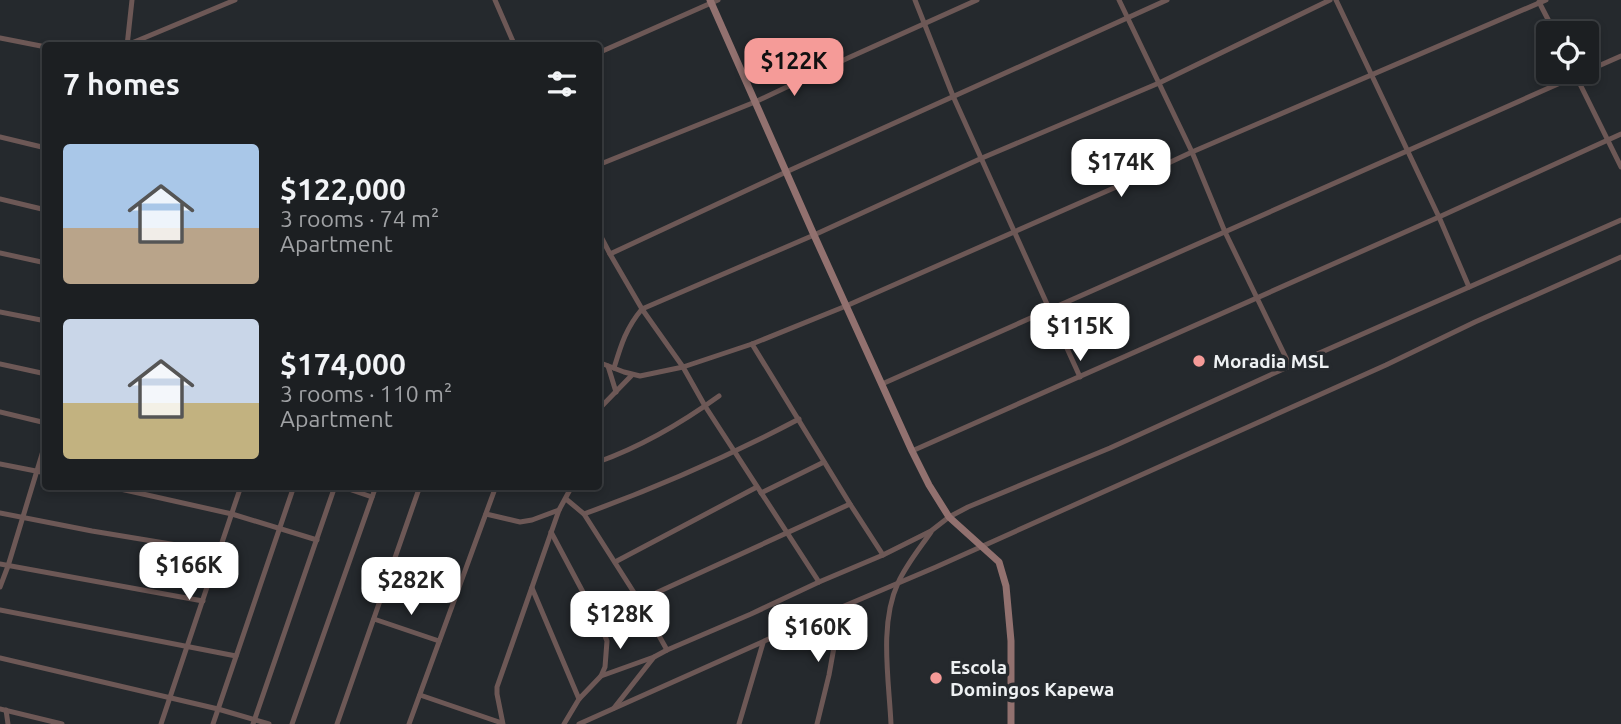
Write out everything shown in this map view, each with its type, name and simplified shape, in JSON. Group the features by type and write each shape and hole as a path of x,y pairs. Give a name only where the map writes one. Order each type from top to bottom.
{"main road":[{"path":"713,1 814,235 929,485 949,517 999,562 1006,586 1011,642 1011,724"}],"street":[{"path":"127,42 131,0"},
{"path":"134,42 234,0"},
{"path":"495,0 513,42"},
{"path":"915,0 953,96 1080,377"},
{"path":"602,162 755,102 977,0"},
{"path":"1119,0 1192,152 1225,232 1290,366"},
{"path":"610,254 1167,0"},
{"path":"616,392 611,367 623,337 642,309 814,235 982,158 1160,83 1330,0"},
{"path":"1336,0 1439,217 1469,287"},
{"path":"602,364 640,376 683,367 752,344 846,306 1192,152 1546,0"},
{"path":"602,50 713,1"},
{"path":"1539,1 1549,21"},
{"path":"0,38 42,46"},
{"path":"1599,65 1621,56"},
{"path":"882,384 1553,84"},
{"path":"1580,84 1621,167"},
{"path":"912,451 1621,134"},
{"path":"0,137 42,147"},
{"path":"0,199 42,209"},
{"path":"601,676 654,657 883,555 931,531 949,517 968,508 1110,448 1621,220"},
{"path":"602,240 642,309 683,367 705,406 819,582"},
{"path":"0,253 42,262"},
{"path":"579,724 1386,365 1621,257"},
{"path":"0,312 42,320"},
{"path":"752,344 883,555"},
{"path":"0,364 42,373"},
{"path":"602,406 632,375"},
{"path":"602,461 639,444 719,396"},
{"path":"0,412 42,422"},
{"path":"584,514 735,453 799,419"},
{"path":"0,587 42,454"},
{"path":"615,562 759,490 824,462"},
{"path":"0,464 42,472"},
{"path":"125,490 232,514 317,540"},
{"path":"161,724 240,490"},
{"path":"213,724 293,490"},
{"path":"253,722 336,490"},
{"path":"350,490 372,497"},
{"path":"292,724 375,490"},
{"path":"337,724 419,490"},
{"path":"409,724 495,490"},
{"path":"503,723 496,694 497,687 559,510 570,490"},
{"path":"566,499 584,514 667,650"},
{"path":"640,602 850,504"},
{"path":"486,514 520,522 559,510"},
{"path":"0,513 219,552"},
{"path":"891,724 887,632 898,583 931,531"},
{"path":"551,533 607,641 605,667 601,676 579,699 565,724"},
{"path":"0,564 203,601"},
{"path":"532,588 579,699"},
{"path":"817,724 841,608"},
{"path":"0,610 236,656"},
{"path":"374,618 439,641"},
{"path":"739,724 763,642"},
{"path":"612,710 654,657"},
{"path":"0,658 218,709 253,722 269,724"},
{"path":"419,695 503,723"},
{"path":"3,710 8,724"},
{"path":"3,710 62,724"}],"place":[{"name":"Moradia MSL","path":"1199,361"},
{"name":"Escola Domingos Kapewa","path":"936,678"}]}
